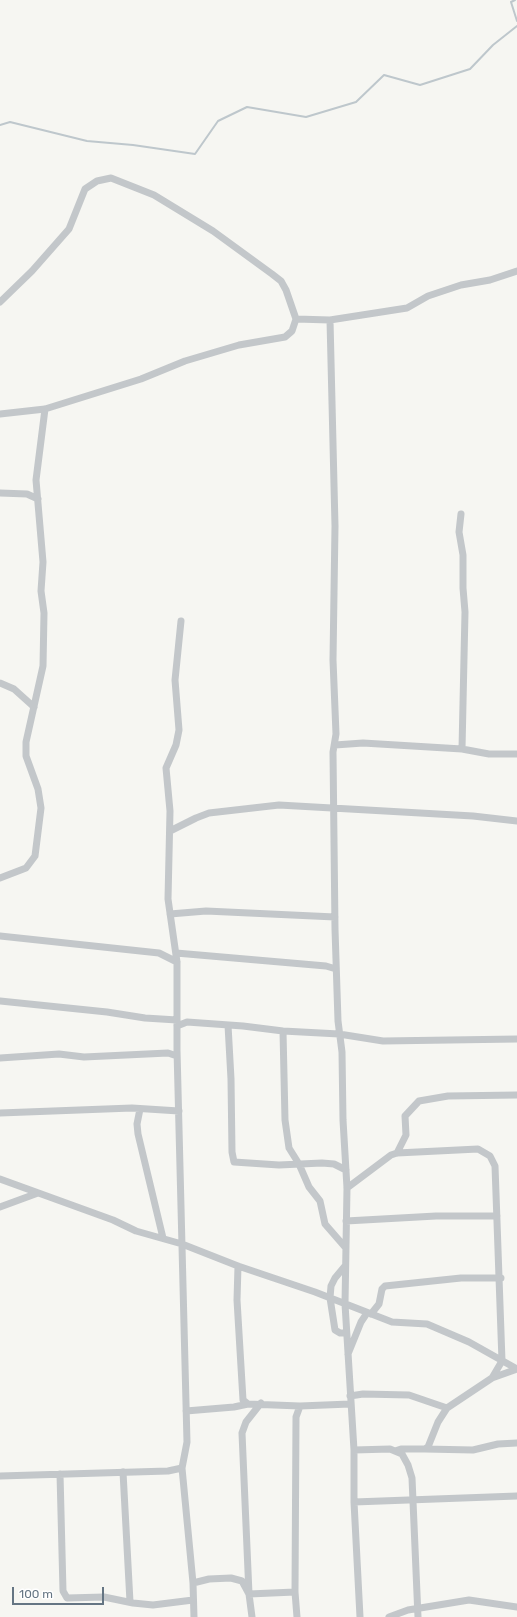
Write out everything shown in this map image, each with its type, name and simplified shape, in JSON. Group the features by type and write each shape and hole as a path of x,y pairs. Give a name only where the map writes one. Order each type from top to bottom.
{"street":[{"path":"0,302 32,271 69,229 85,189 97,181 111,178 154,195 213,231 272,274 281,281 286,290 296,319 292,331 285,337 239,345 186,361 141,379 45,409 0,414"},
{"path":"296,319 330,320 408,308 428,296 461,286 490,280 517,271"},
{"path":"330,320 335,526 333,606 336,734 333,752 335,808 336,969 339,1034 342,1052 343,1120 347,1188 345,1247 346,1334 354,1450 354,1502 360,1617"},
{"path":"0,878 26,868 35,856 41,808 38,789 26,756 26,742 43,666 44,613 41,591 44,562 36,480 45,409"},
{"path":"0,493 27,494 38,499"},
{"path":"461,514 459,532 463,554 465,612 462,749"},
{"path":"181,621 175,680 179,730 176,745 166,768 170,831 168,899 177,962 178,1111 187,1442 182,1468 193,1583 194,1617"},
{"path":"0,683 14,689 34,707"},
{"path":"335,745 363,743 462,749 489,754 517,754"},
{"path":"170,831 209,813 279,805 473,816 517,821"},
{"path":"170,914 206,911 335,917"},
{"path":"0,936 159,953 177,962"},
{"path":"176,953 326,966 336,969"},
{"path":"0,1001 107,1012 145,1018 283,1031 339,1034 383,1041 517,1039"},
{"path":"177,1020 187,1022"},
{"path":"228,1025 232,1079 232,1159 234,1162 240,1164 322,1163 334,1164 346,1170"},
{"path":"283,1031 284,1120 289,1148 299,1164 309,1187 320,1201 325,1224 345,1247"},
{"path":"168,1053 177,1045"},
{"path":"0,1058 59,1054 84,1057 168,1053 177,1056"},
{"path":"398,1153 406,1135 405,1116 419,1101 448,1096 517,1095"},
{"path":"0,1113 52,1110 140,1109 178,1111"},
{"path":"140,1109 137,1124 138,1134 163,1238"},
{"path":"347,1188 391,1155 398,1153 478,1149 486,1152 493,1160 495,1166 501,1278 502,1361 492,1378"},
{"path":"0,1179 113,1220 136,1231 182,1244 392,1322 427,1324 469,1342 517,1369"},
{"path":"0,1207 38,1193"},
{"path":"346,1221 436,1216 497,1216"},
{"path":"238,1266 237,1300 243,1400 248,1404"},
{"path":"345,1266 335,1278 331,1286 330,1298 335,1330 346,1334"},
{"path":"347,1354 361,1322 379,1304 382,1288 385,1286 461,1278 501,1278"},
{"path":"425,1449 428,1447 438,1422 447,1408 492,1378 517,1369"},
{"path":"350,1396 363,1394 409,1395 447,1408"},
{"path":"186,1411 234,1408 248,1404 261,1403 300,1406 350,1404"},
{"path":"252,1617 249,1594 242,1433 246,1422 261,1403"},
{"path":"297,1617 295,1592 296,1417 300,1406"},
{"path":"395,1451 411,1448 473,1450 498,1444 517,1443"},
{"path":"404,1458 411,1448"},
{"path":"354,1450 390,1449 402,1454 412,1478 418,1617"},
{"path":"0,1476 168,1471 182,1468"},
{"path":"168,1471 183,1480"},
{"path":"123,1472 130,1602"},
{"path":"60,1474 63,1591 67,1598 104,1597 130,1602 153,1604 193,1600"},
{"path":"354,1502 517,1496"},
{"path":"193,1583 209,1578 238,1578 242,1581 249,1594"},
{"path":"249,1594 295,1592"},
{"path":"389,1617 418,1608 470,1600 517,1607"}],"waterway":[{"path":"515,0 511,2 517,21"},
{"path":"0,125 10,122 87,141 133,145 195,154 218,121 247,107 306,117 356,102 384,75 420,85 470,69 493,45 517,26"}]}
